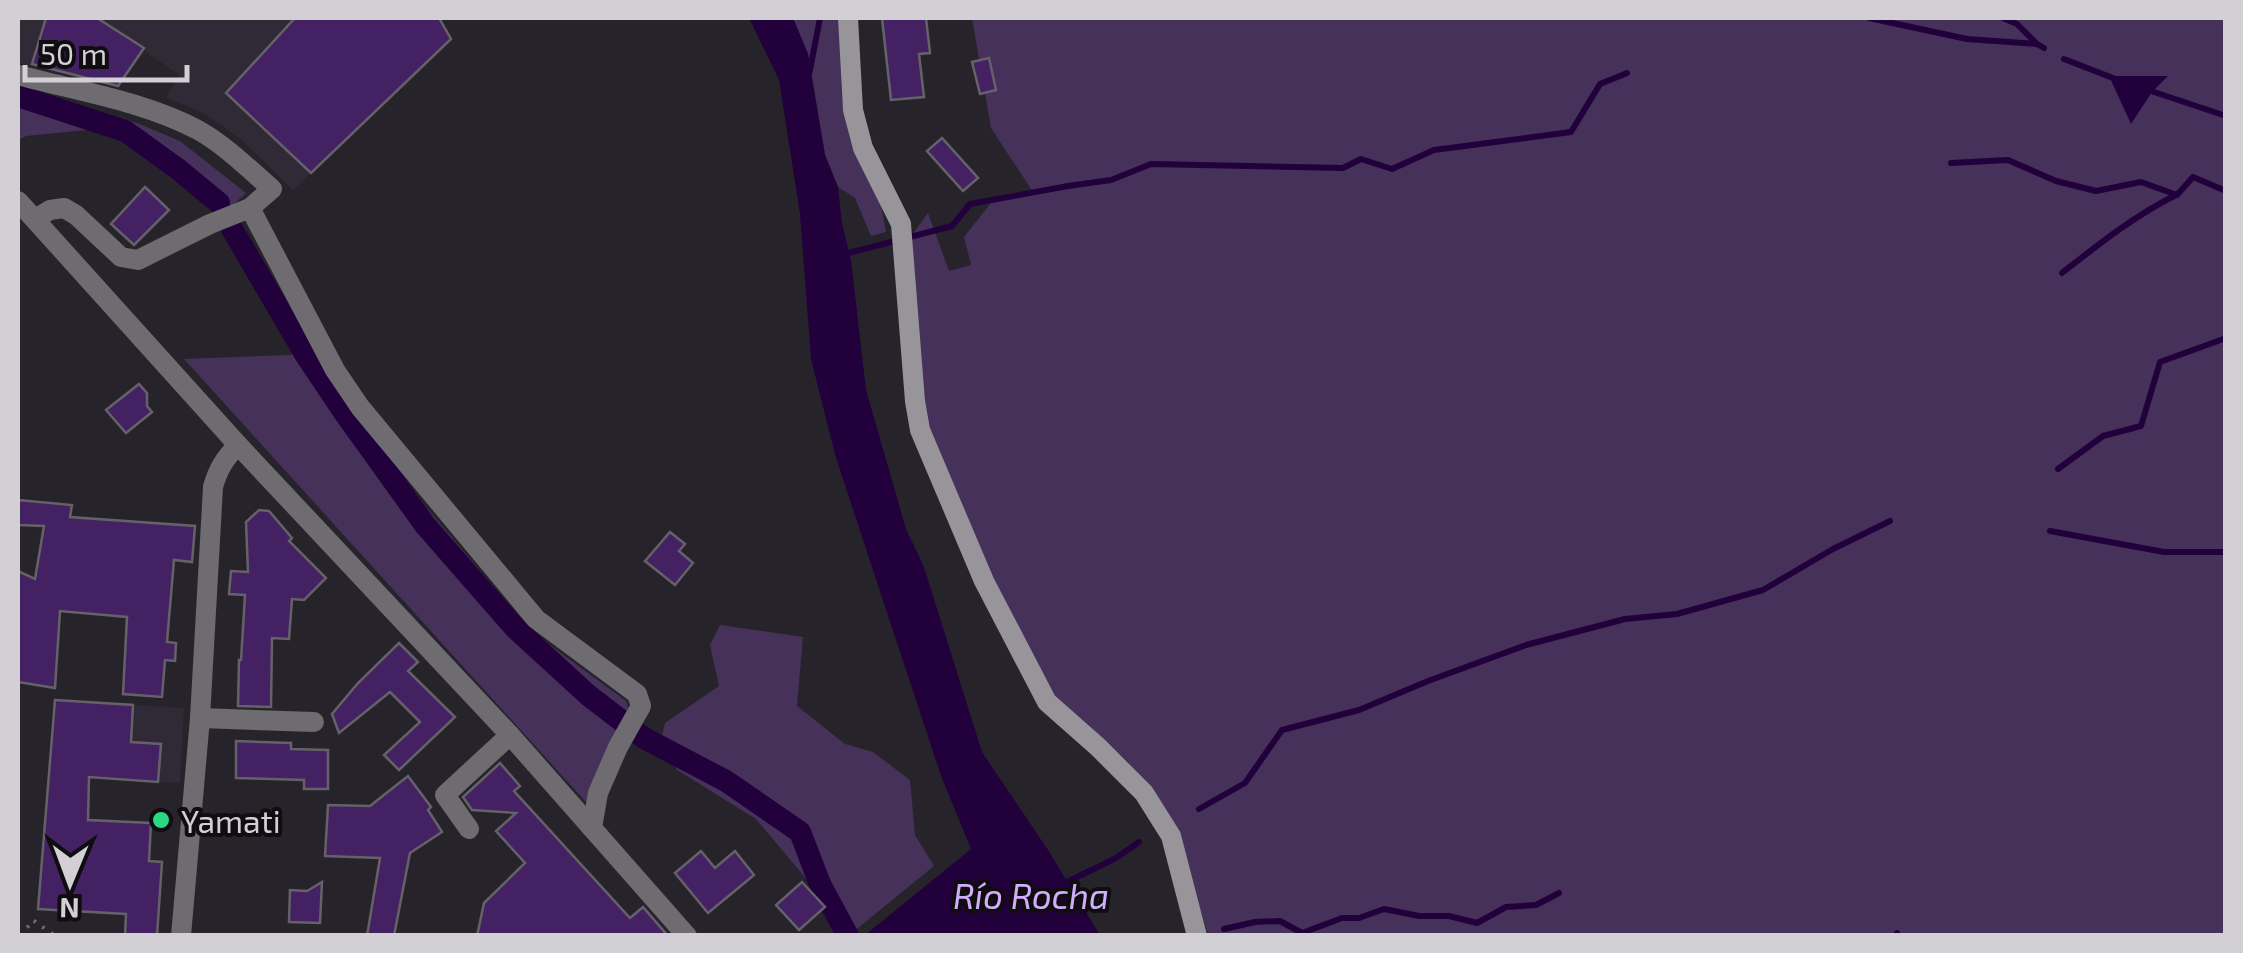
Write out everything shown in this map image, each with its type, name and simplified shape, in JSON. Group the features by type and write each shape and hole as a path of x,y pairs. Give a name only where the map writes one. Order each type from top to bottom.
{"street":[{"path":"848,18 853,110 863,148 901,224 920,430 984,581 1047,702 1144,793 1171,836 1197,936"},
{"path":"18,75 161,112 201,132 272,189 250,208 138,260 121,256 64,208 50,210 35,219"},
{"path":"18,201 238,445 510,735 688,936"},
{"path":"250,208 335,370 360,406 536,619 637,694 641,706 598,793 592,828"},
{"path":"181,936 200,718 213,487 217,472 238,445"},
{"path":"200,718 314,722"},
{"path":"469,829 444,795 510,735"}],"path":[{"path":"21,936 33,920 55,936"}],"shaded area":[{"path":"18,18 46,18 32,66 18,63"},
{"path":"95,18 439,18 451,39 293,190 243,141 205,114 166,97 180,75"},
{"path":"793,18 839,18 842,99 850,139 880,200 886,232 871,236 855,198 838,187 825,155 808,54"},
{"path":"972,18 2225,18 2225,935 1208,935 1190,877 1150,788 1127,761 1057,700 990,578 924,418 909,239 928,213 949,271 971,265 964,237 994,199 1033,192 991,128"},
{"path":"18,88 137,123 180,141 246,193 232,206 208,205 114,137 86,130 18,140"},
{"path":"315,354 364,434 531,631 626,701 630,713 607,748 586,802 184,359"},
{"path":"720,625 803,637 797,706 845,744 873,752 910,780 915,835 934,866 852,933 756,819 677,770 661,739 665,723 719,686 710,645"},
{"path":"55,700 184,708 180,783 50,775"}],"water":[{"name":"Río Rocha","path":"749,18 793,18 808,54 825,155 838,187 851,260 866,390 906,529 924,567 982,752 1100,935 865,935 971,849 941,776 836,458 811,359 800,214 779,80"},
{"path":"2109,76 2168,76 2131,124"}],"building":[{"path":"46,18 97,18 144,48 118,86 32,64"},
{"path":"295,18 439,18 451,39 311,173 226,93"},
{"path":"882,18 926,18 930,53 919,54 924,97 891,100"},
{"path":"989,58 996,90 980,94 972,62"},
{"path":"942,138 978,178 963,191 927,151"},
{"path":"145,187 169,210 134,245 111,224"},
{"path":"139,384 147,393 147,406 152,412 126,433 106,410"},
{"path":"18,500 72,505 70,517 195,526 192,562 174,560 167,642 176,643 175,661 165,660 162,697 123,694 127,617 60,611 55,688 18,682 18,571 35,579 44,526 18,525"},
{"path":"259,510 269,511 292,538 289,541 326,578 304,600 292,599 289,639 272,638 271,707 238,706 245,595 229,594 231,571 248,572 246,522"},
{"path":"670,532 685,544 679,551 693,563 675,585 645,561"},
{"path":"399,643 418,662 408,671 455,717 399,770 384,755 420,722 390,692 339,733 332,714"},
{"path":"55,700 133,705 131,742 161,744 158,782 89,777 88,820 151,823 149,861 162,862 157,936 125,936 126,914 38,909"},
{"path":"236,741 291,743 291,749 328,750 328,789 304,789 304,780 236,778"},
{"path":"500,763 520,786 514,791 630,918 643,907 668,936 477,936 484,903 525,863 496,831 516,813 472,810 463,797"},
{"path":"408,776 431,807 428,810 442,832 410,853 394,936 367,936 380,858 325,856 328,805 370,806"},
{"path":"701,851 715,868 735,851 754,875 708,913 675,873"},
{"path":"322,882 320,923 289,922 290,890 307,891"},
{"path":"802,882 825,907 799,930 776,905"}],"waterway":[{"path":"809,75 820,18"},
{"path":"1869,18 1967,39 2037,44 2044,48"},
{"path":"2003,18 2017,24 2037,44"},
{"path":"2064,59 2113,78"},
{"path":"845,254 952,226 970,204 1111,180 1151,164 1343,168 1361,159 1392,169 1434,150 1571,132 1600,84 1627,73"},
{"path":"2148,90 2226,116"},
{"path":"18,96 125,131 219,203"},
{"path":"1951,163 2008,160 2056,181 2096,191 2141,182 2177,195 2193,177 2226,191"},
{"path":"2062,273 2131,221 2176,195"},
{"path":"232,229 305,354 425,525 515,628 588,695 644,738 726,781 800,832 820,884 848,936"},
{"path":"2058,469 2103,436 2141,426 2160,362 2226,338"},
{"path":"1199,809 1245,783 1282,730 1359,710 1526,645 1625,619 1677,614 1763,590 1890,521"},
{"path":"2050,531 2164,552 2226,552"},
{"path":"1061,885 1139,842"},
{"path":"1224,929 1280,921 1302,933 1342,918 1359,918 1384,909 1477,923 1506,907 1536,905 1559,893"}],"place":[{"name":"Yamati","path":"161,820"}]}
